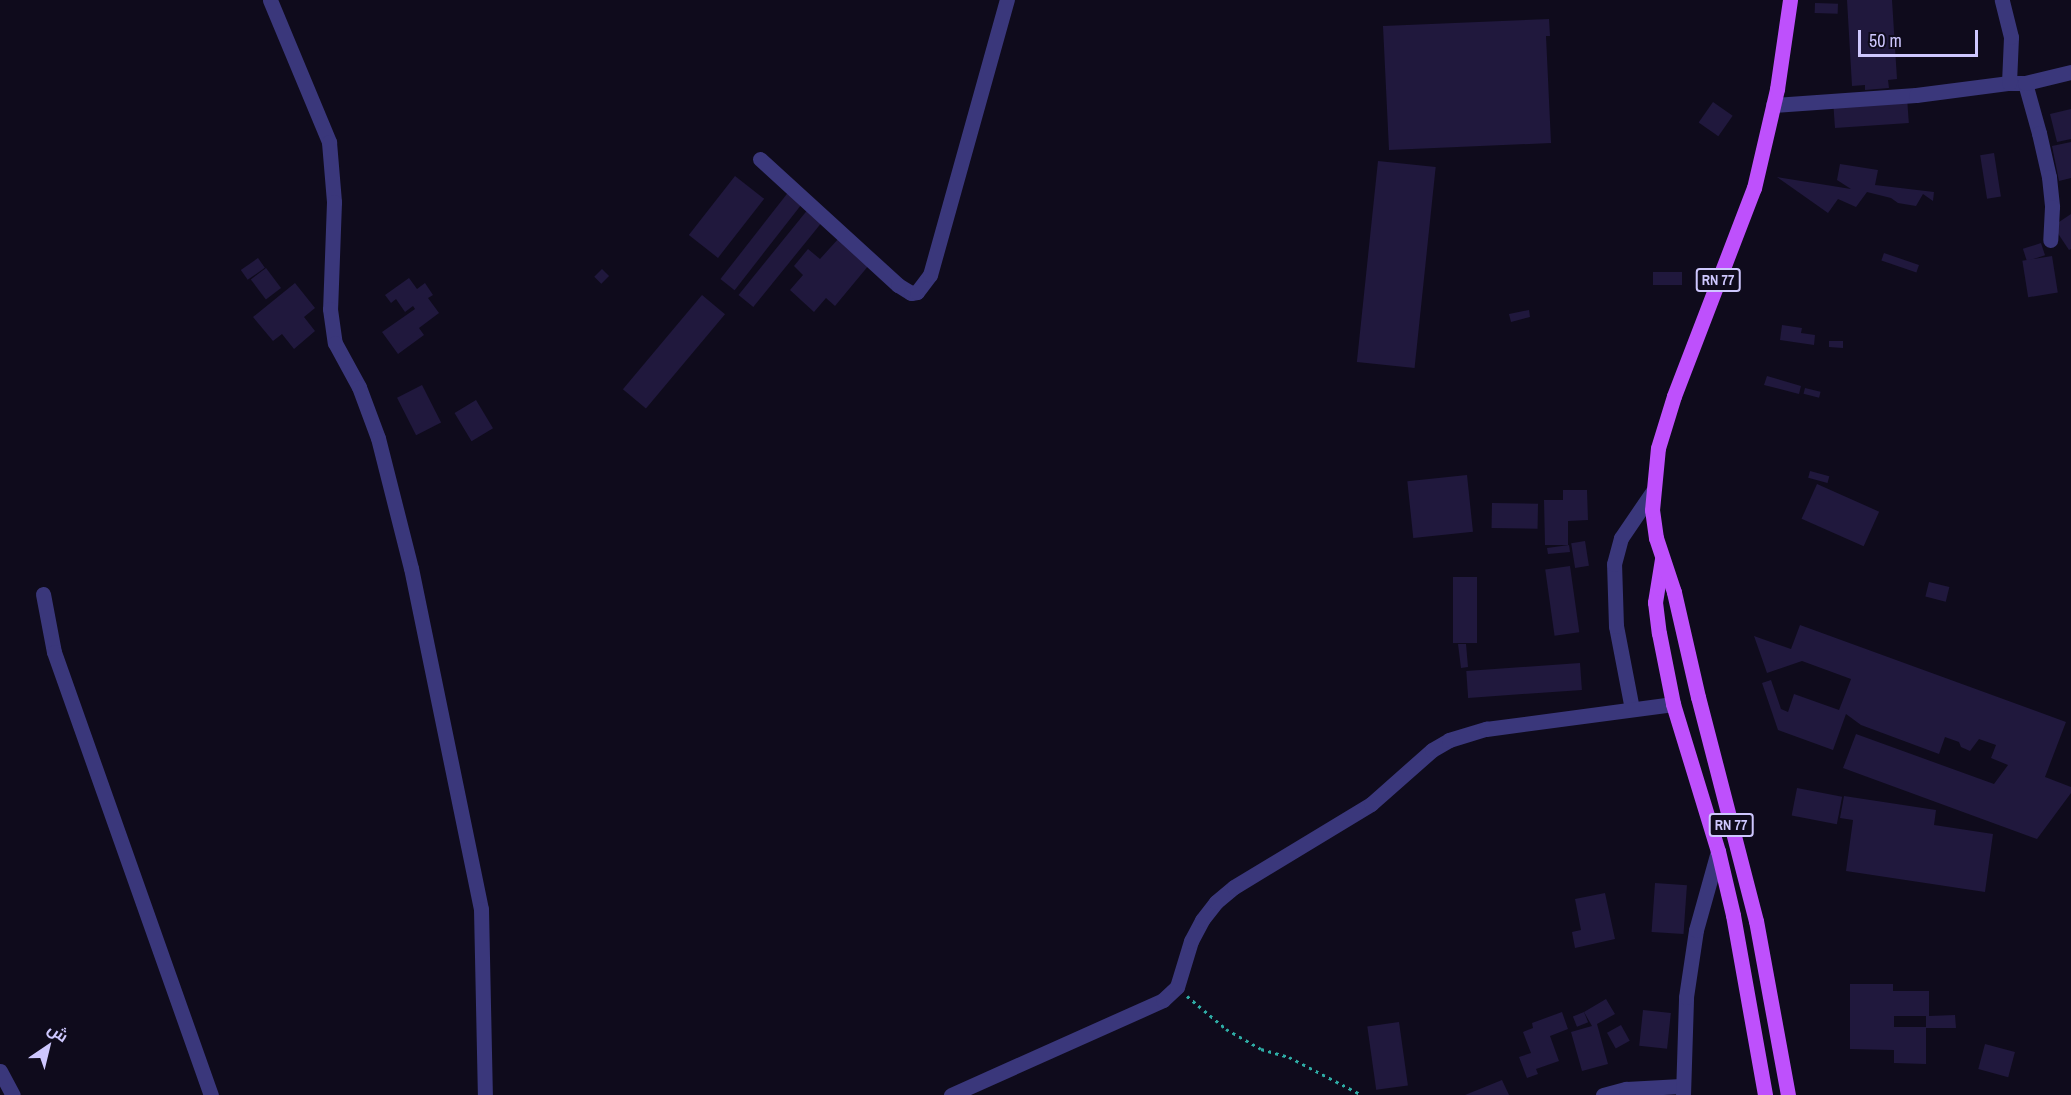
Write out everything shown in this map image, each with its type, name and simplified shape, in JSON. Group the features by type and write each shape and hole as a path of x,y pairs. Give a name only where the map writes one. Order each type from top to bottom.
{"main road":[{"name":"RN 77","path":"1788,1095 1756,921 1674,592 1662,559 1654,525 1653,491 1658,448 1670,406 1754,188 1773,105 1790,0"},
{"path":"1662,559 1655,602 1673,704 1718,851 1734,915 1765,1095"}],"street":[{"path":"270,0 329,142 334,202 330,309 335,343 359,387 378,438 411,567 481,909 485,1095"},
{"path":"760,159 898,285 911,293 917,292 923,288 933,265 1007,0"},
{"path":"2002,0 2011,37 2009,83"},
{"path":"1773,105 2025,83 2071,72"},
{"path":"2025,83 2049,177 2052,207 2050,240"},
{"path":"1632,709 1616,626 1614,564 1621,538 1653,491"},
{"path":"43,594 54,652 211,1095"},
{"path":"951,1095 1146,1010 1163,1000 1177,987 1191,941 1202,920 1216,902 1234,887 1362,810 1387,791 1432,750 1449,740 1486,729 1673,704"},
{"path":"1603,1095 1626,1089 1682,1090 1686,997 1696,930 1718,851"},
{"path":"0,1071 13,1095"}],"path":[{"path":"1177,987 1226,1029 1261,1049 1289,1057 1332,1077 1362,1095"}],"building":[{"path":"1847,0 1892,0 1897,79 1888,80 1889,88 1865,90 1865,85 1852,86"},
{"path":"1815,3 1838,4 1838,14 1815,13"},
{"path":"1549,19 1550,36 1546,36 1551,143 1389,150 1383,26"},
{"path":"1907,97 1909,123 1835,128 1833,102"},
{"path":"1713,102 1733,116 1718,136 1699,122"},
{"path":"2071,109 2071,139 2057,142 2050,114"},
{"path":"2071,142 2071,178 2059,181 2052,146"},
{"path":"1994,153 2001,196 1987,199 1980,155"},
{"path":"1378,161 1436,167 1415,368 1357,362"},
{"path":"1840,164 1878,170 1875,185 1934,192 1933,201 1923,194 1916,206 1898,203 1891,198 1867,192 1856,207 1838,199 1828,213 1777,177 1851,189 1837,180"},
{"path":"735,176 764,199 718,258 689,235"},
{"path":"790,190 804,201 735,290 720,279"},
{"path":"809,208 824,220 753,307 739,295"},
{"path":"2071,214 2071,249 2069,250 2053,226"},
{"path":"839,238 869,265 835,306 826,298 814,312 790,290 803,275 794,266 808,249 820,259"},
{"path":"2041,243 2045,255 2027,261 2023,249"},
{"path":"1884,253 1919,265 1916,273 1881,261"},
{"path":"2052,256 2058,293 2028,297 2022,261"},
{"path":"258,258 265,268 248,280 241,270"},
{"path":"266,268 281,288 266,299 251,279"},
{"path":"602,269 609,276 601,284 594,277"},
{"path":"1653,272 1682,272 1682,285 1653,285"},
{"path":"409,278 417,289 425,283 433,295 428,298 439,313 419,328 424,335 398,354 382,332 415,309 413,306 405,312 396,299 391,303 385,295"},
{"path":"295,283 315,308 304,317 315,331 294,349 282,334 273,341 253,317"},
{"path":"702,295 725,314 646,409 623,389"},
{"path":"1529,310 1530,317 1511,322 1509,314"},
{"path":"1782,325 1802,328 1801,333 1815,335 1814,345 1780,340"},
{"path":"1829,341 1843,341 1843,348 1829,347"},
{"path":"1767,376 1801,386 1799,394 1764,385"},
{"path":"422,385 441,422 416,435 397,398"},
{"path":"1805,388 1821,392 1819,398 1804,394"},
{"path":"476,400 493,428 472,441 455,413"},
{"path":"1810,471 1829,476 1828,483 1808,478"},
{"path":"1467,475 1473,532 1413,538 1407,481"},
{"path":"1817,484 1879,512 1864,546 1802,519"},
{"path":"1563,490 1587,490 1588,520 1568,521 1568,545 1545,545 1544,500 1563,500"},
{"path":"1492,503 1538,504 1538,529 1492,528"},
{"path":"1585,541 1589,566 1575,568 1571,543"},
{"path":"1569,545 1570,552 1548,554 1547,548"},
{"path":"1570,566 1579,632 1555,636 1545,569"},
{"path":"1453,577 1477,577 1477,643 1453,643"},
{"path":"1929,582 1949,587 1946,602 1925,597"},
{"path":"1800,625 2066,722 2045,777 2071,787 2071,793 2037,839 1843,768 1856,734 1994,784 2008,765 1991,758 1996,745 1979,739 1970,751 1961,747 1959,742 1945,737 1939,754 1861,725 1846,714 1833,750 1778,730 1762,683 1771,680 1781,709 1788,712 1794,694 1839,710 1851,679 1802,661 1767,673 1754,636 1791,649"},
{"path":"1458,644 1466,644 1468,667 1461,668"},
{"path":"1580,663 1582,690 1468,698 1466,671"},
{"path":"1797,788 1842,797 1837,824 1792,815"},
{"path":"1844,796 1936,810 1934,825 1993,834 1985,892 1846,871 1853,820 1840,818"},
{"path":"1655,883 1687,885 1684,934 1652,932"},
{"path":"1605,893 1615,939 1575,948 1572,932 1581,930 1575,899"},
{"path":"1850,984 1893,984 1893,991 1929,991 1929,1016 1955,1015 1956,1028 1926,1028 1926,1064 1894,1063 1894,1050 1850,1049","holes":["1894,1016 1926,1016 1926,1027 1894,1027"]},
{"path":"1606,999 1615,1014 1597,1024 1608,1064 1582,1071 1571,1032 1592,1026 1584,1012"},
{"path":"1643,1010 1671,1013 1667,1049 1639,1046"},
{"path":"1562,1012 1568,1029 1550,1036 1559,1061 1536,1069 1538,1074 1527,1078 1519,1057 1531,1053 1523,1032 1533,1028 1532,1023"},
{"path":"1584,1012 1588,1022 1577,1027 1573,1016"},
{"path":"1399,1022 1408,1085 1376,1090 1367,1026"},
{"path":"1621,1025 1630,1041 1616,1049 1607,1033"},
{"path":"1985,1044 2015,1052 2008,1077 1978,1069"},
{"path":"1502,1080 1509,1095 1465,1095"}]}
